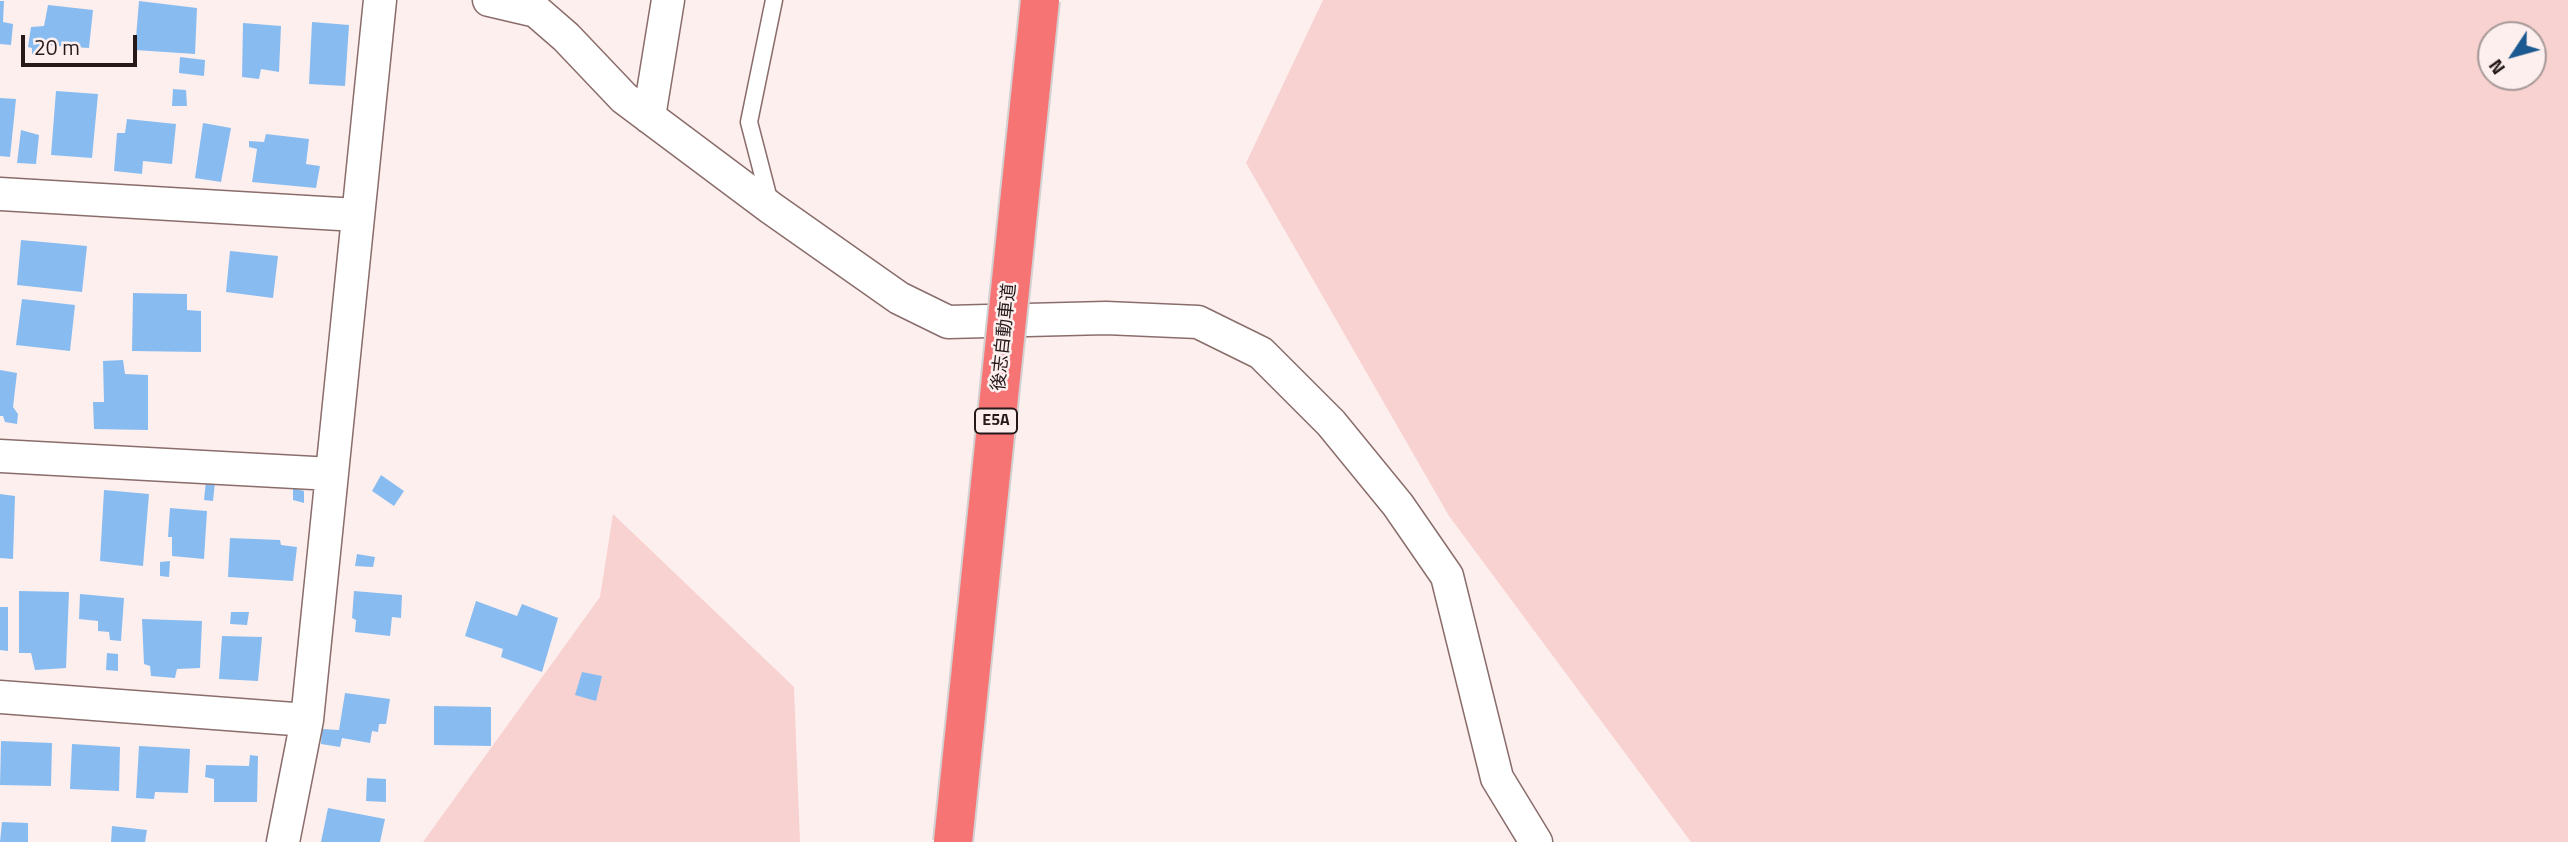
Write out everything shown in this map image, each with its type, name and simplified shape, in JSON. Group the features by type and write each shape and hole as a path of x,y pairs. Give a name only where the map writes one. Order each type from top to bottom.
{"highway":[{"name":"後志自動車道","path":"953,842 1040,0"},
{"name":"後志自動車道","path":"979,842 1064,0"}],"street":[{"path":"283,842 307,720 380,0"},
{"path":"489,0 536,10 566,37 624,99 898,298 948,322 1105,318 1198,322 1261,353 1331,424 1398,505 1447,576 1497,778 1536,842"},
{"path":"649,117 668,0"},
{"path":"0,194 357,215"},
{"path":"0,456 332,474"},
{"path":"0,697 307,720"}],"lane":[{"path":"771,208 749,122 775,0"}],"shaded area":[{"path":"1323,0 2568,0 2568,842 1691,842 1449,516 1246,163"},
{"path":"613,514 794,687 800,842 423,842 600,597"}],"building":[{"path":"0,1 4,1 3,22 13,24 11,45 0,44"},
{"path":"139,1 197,8 195,54 135,50"},
{"path":"48,5 93,10 89,48 43,45 41,55 32,54 32,48 28,47 31,27 44,26"},
{"path":"312,22 349,25 345,86 309,84"},
{"path":"243,23 281,26 279,72 261,69 259,79 242,77"},
{"path":"180,57 205,60 204,76 179,73"},
{"path":"173,89 186,90 187,106 172,106"},
{"path":"56,91 98,94 92,158 51,155"},
{"path":"0,98 16,99 10,157 0,156"},
{"path":"127,119 176,124 172,164 143,161 142,174 114,171 117,133 125,133"},
{"path":"203,123 231,128 221,182 195,178"},
{"path":"21,130 39,135 36,164 17,163"},
{"path":"266,134 309,139 306,164 320,166 316,188 252,182 257,149 249,147 249,141 264,142"},
{"path":"21,240 87,246 82,292 17,285"},
{"path":"230,251 278,256 273,298 226,292"},
{"path":"133,293 187,294 187,310 201,311 201,352 132,351"},
{"path":"22,299 75,305 70,351 16,345"},
{"path":"123,360 125,374 148,375 148,430 94,429 93,402 104,402 103,361"},
{"path":"0,370 17,373 13,407 18,414 17,424 5,422 3,416 0,416"},
{"path":"381,475 404,491 394,506 372,491"},
{"path":"206,481 215,482 213,501 204,500"},
{"path":"293,488 304,491 304,503 293,500"},
{"path":"104,490 149,494 143,566 100,561"},
{"path":"0,494 15,496 13,559 0,558"},
{"path":"170,508 207,511 204,559 172,556 172,537 168,537"},
{"path":"230,538 280,540 281,545 297,547 293,581 228,577"},
{"path":"357,554 375,557 373,567 355,566"},
{"path":"170,561 169,577 160,576 160,562"},
{"path":"19,591 69,592 66,668 35,670 31,653 19,653"},
{"path":"354,591 402,595 401,618 392,617 390,636 355,632 356,620 352,618"},
{"path":"80,594 124,598 121,641 110,640 109,632 98,631 98,621 79,619"},
{"path":"476,601 517,616 522,604 558,618 542,672 501,657 503,649 465,636"},
{"path":"0,607 8,607 8,651 0,650"},
{"path":"231,612 249,612 247,625 230,624"},
{"path":"142,619 202,621 200,668 177,669 175,678 151,676 150,666 144,664"},
{"path":"222,636 262,637 258,681 219,679"},
{"path":"107,653 118,654 118,671 106,670"},
{"path":"582,672 602,676 596,701 575,695"},
{"path":"345,693 390,699 386,724 379,724 378,732 372,731 370,743 342,738 340,747 321,744 322,729 339,730"},
{"path":"434,706 491,707 491,746 434,745"},
{"path":"1,741 52,743 51,786 0,785"},
{"path":"72,744 120,747 119,791 70,789"},
{"path":"139,746 190,749 188,793 155,792 154,799 136,798"},
{"path":"250,755 258,756 257,802 214,802 214,779 205,777 206,765 249,766"},
{"path":"367,778 386,779 386,802 366,801"},
{"path":"328,808 385,819 380,842 321,842"},
{"path":"2,822 28,823 28,842 0,842"},
{"path":"112,826 147,830 145,842 111,842"}]}
